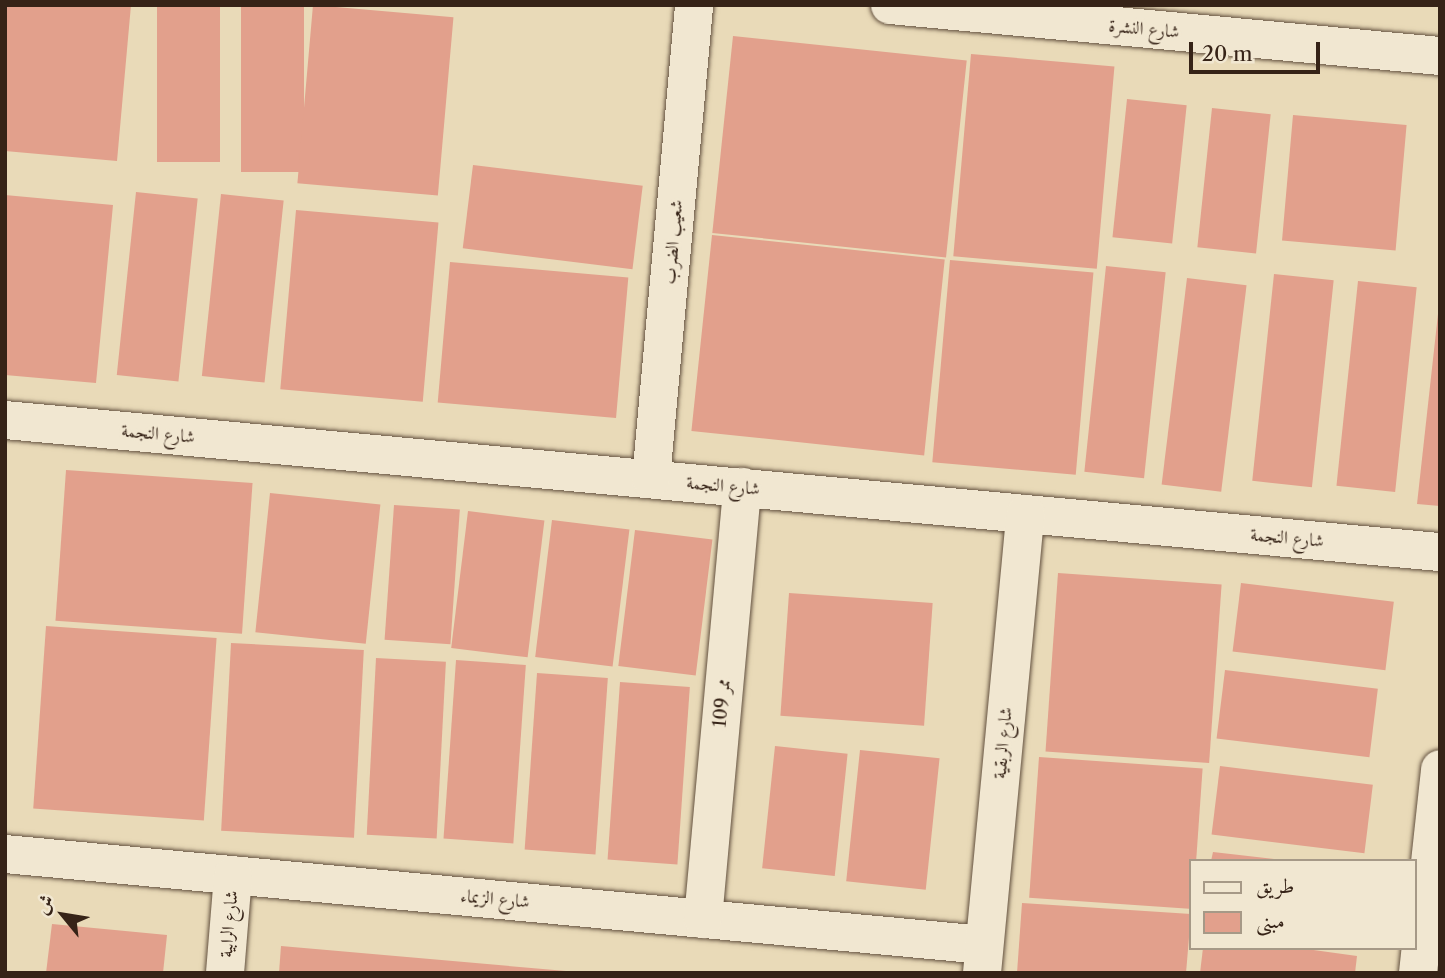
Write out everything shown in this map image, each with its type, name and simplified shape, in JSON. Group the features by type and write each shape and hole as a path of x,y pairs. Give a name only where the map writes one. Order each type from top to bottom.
{"street":[{"name":"شعيب الضرب","path":"651,479 694,5"},
{"name":"شارع النشرة","path":"890,5 1440,57"},
{"name":"شارع النجمة","path":"5,420 1440,552"},
{"name":"ممر 109","path":"703,919 742,487"},
{"name":"شارع الربقية","path":"983,959 1025,514"},
{"path":"1418,973 1440,769"},
{"name":"شارع الزيماء","path":"5,854 703,919 983,959"},
{"name":"شارع الرابية","path":"225,973 233,875"}],"building":[{"path":"5,5 131,5 117,161 5,151"},
{"path":"157,5 220,5 220,162 157,162"},
{"path":"241,5 304,5 304,172 241,172"},
{"path":"313,5 453,17 438,196 297,183"},
{"path":"733,36 967,61 946,257 712,233"},
{"path":"971,54 1114,67 1097,269 953,256"},
{"path":"1127,99 1187,105 1172,244 1112,237"},
{"path":"1212,108 1271,114 1256,253 1197,247"},
{"path":"1293,115 1407,125 1396,250 1282,241"},
{"path":"473,165 643,186 632,269 463,248"},
{"path":"136,192 198,198 178,381 117,375"},
{"path":"221,194 284,201 265,383 202,376"},
{"path":"5,195 113,205 96,383 5,375"},
{"path":"296,210 438,222 423,402 280,389"},
{"path":"712,235 945,259 924,455 691,431"},
{"path":"950,260 1093,273 1076,475 932,462"},
{"path":"450,262 628,278 616,418 438,402"},
{"path":"1106,266 1166,272 1144,478 1084,472"},
{"path":"1274,274 1334,280 1312,487 1252,481"},
{"path":"1187,278 1247,285 1221,492 1162,484"},
{"path":"1358,281 1417,287 1395,492 1336,486"},
{"path":"1440,314 1440,506 1417,504"},
{"path":"66,470 253,483 242,634 55,621"},
{"path":"270,493 380,505 366,644 255,632"},
{"path":"394,505 460,510 450,644 385,640"},
{"path":"468,511 544,520 528,657 451,648"},
{"path":"552,520 629,530 613,666 535,657"},
{"path":"635,530 712,540 696,675 618,666"},
{"path":"1058,573 1222,584 1209,763 1046,752"},
{"path":"1241,583 1394,602 1385,670 1233,651"},
{"path":"789,593 933,603 924,726 780,716"},
{"path":"46,626 217,638 204,820 33,809"},
{"path":"231,643 364,650 354,838 221,831"},
{"path":"376,658 446,662 437,838 367,835"},
{"path":"456,660 526,665 513,843 444,839"},
{"path":"1225,670 1378,689 1369,757 1217,738"},
{"path":"537,673 608,678 595,855 525,850"},
{"path":"620,682 690,687 677,864 608,860"},
{"path":"775,746 848,754 835,876 762,868"},
{"path":"860,750 940,758 926,890 846,881"},
{"path":"1039,757 1203,768 1196,859 1190,859 1190,909 1029,898"},
{"path":"1220,766 1373,785 1364,853 1212,834"},
{"path":"1213,852 1274,859 1211,859"},
{"path":"1022,903 1190,914 1186,973 1017,973"},
{"path":"52,924 167,935 163,973 46,973"},
{"path":"281,946 566,971 566,973 279,973"},
{"path":"1203,950 1314,950 1357,956 1355,973 1200,973"}]}
